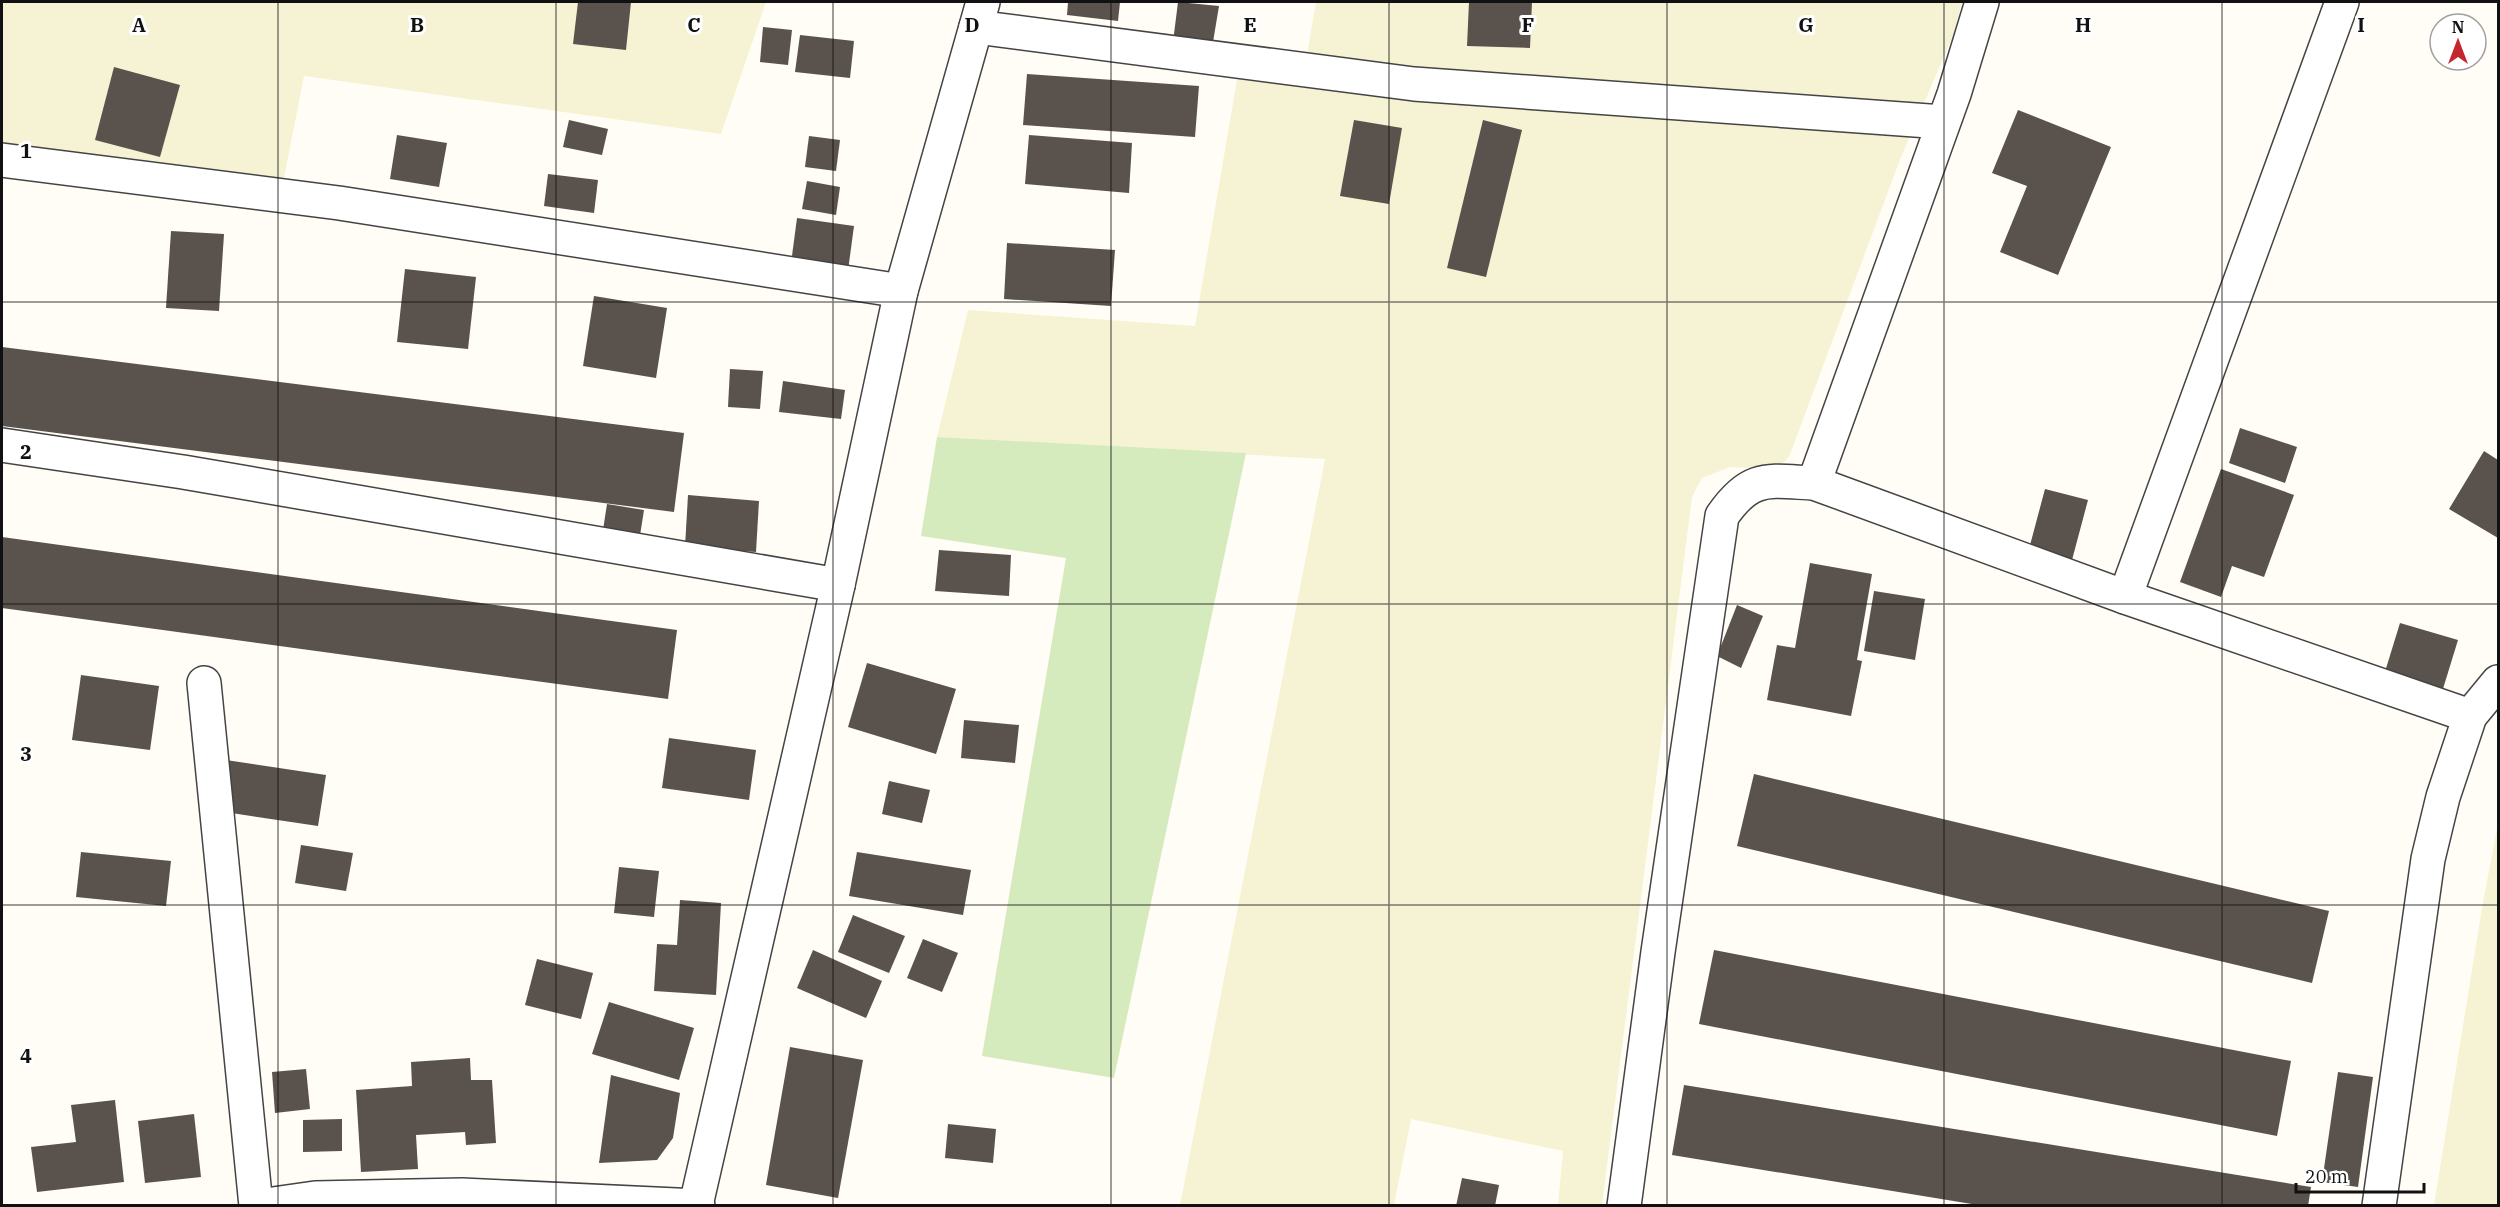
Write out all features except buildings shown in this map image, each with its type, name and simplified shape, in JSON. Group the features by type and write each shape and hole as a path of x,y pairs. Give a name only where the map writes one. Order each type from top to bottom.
{"street":[{"path":"1814,483 1954,94 1982,2"},
{"path":"2125,597 2342,2"},
{"path":"204,683 257,1206 315,1198 462,1195 697,1205 838,585 901,291 980,14 1414,84 1943,122"},
{"path":"2,160 339,203 901,291"},
{"path":"2,445 195,474 838,585"},
{"path":"1624,1206 1658,951 1722,516 1737,495 1762,481 1814,483 2125,597 2470,716"},
{"path":"2379,1206 2428,859 2443,797 2470,716 2499,682"}],"shaded area":[{"path":"2,2 766,2 721,134 304,76 279,203 2,167"},
{"path":"1316,2 1962,2 1954,33 1901,157 1789,457 1776,470 1730,467 1702,478 1692,497 1602,1205 1558,1205 1563,1151 1411,1119 1394,1205 1180,1205 1325,459 937,437 968,310 1195,326 1240,62 1304,72"},
{"path":"2498,823 2498,1205 2434,1205 2482,908"}],"green space":[{"path":"937,437 1246,453 1114,1078 982,1056 1066,558 921,536"}]}
